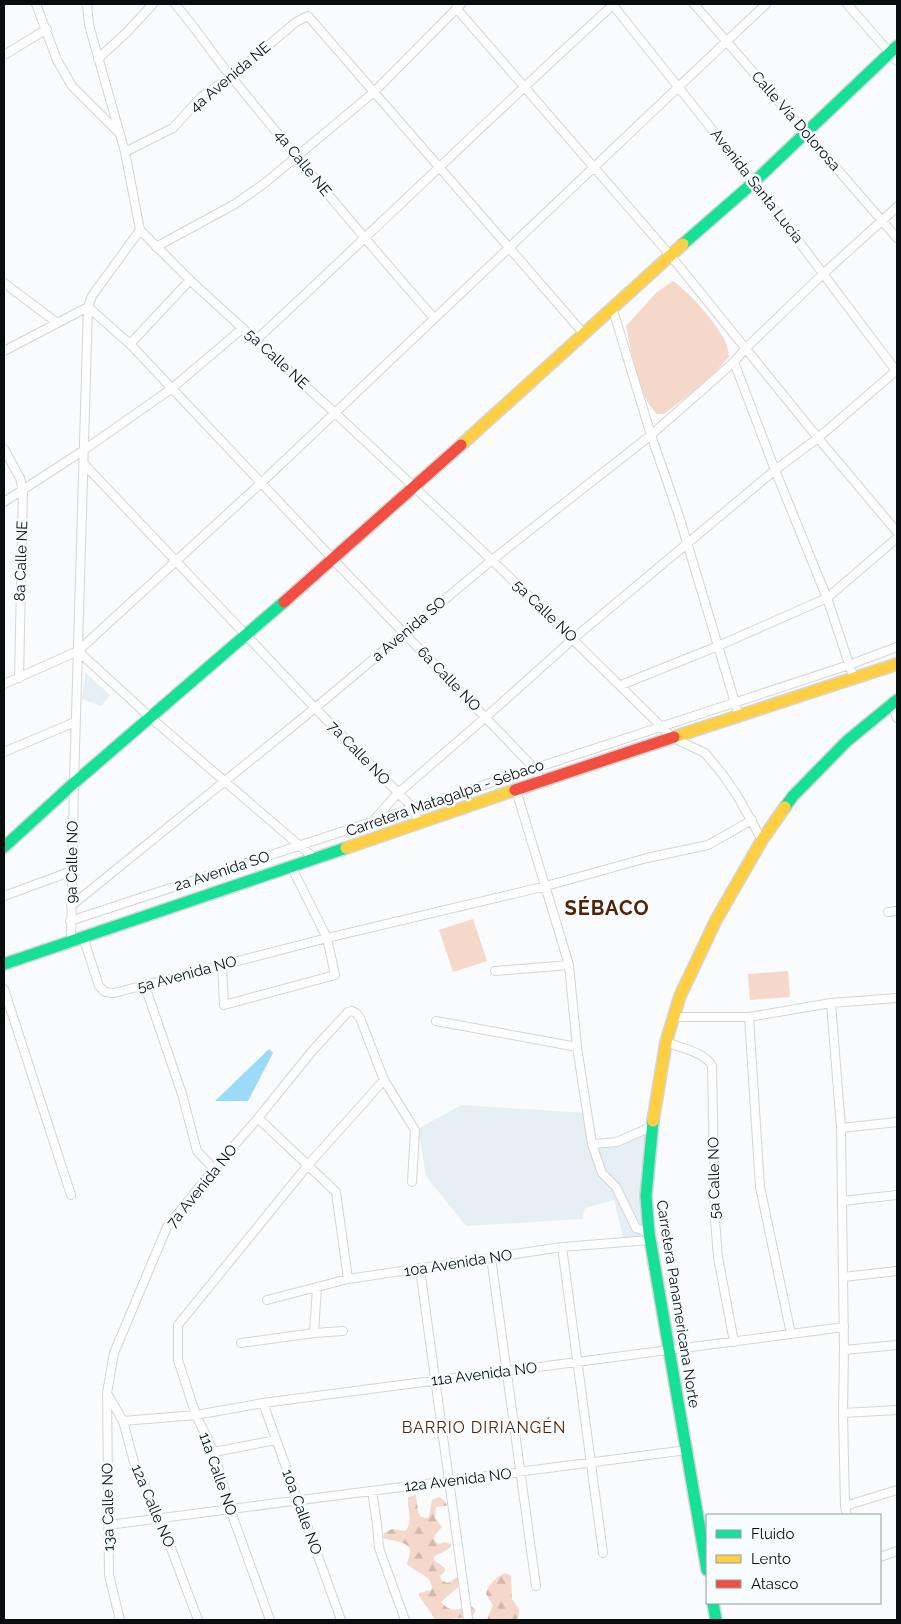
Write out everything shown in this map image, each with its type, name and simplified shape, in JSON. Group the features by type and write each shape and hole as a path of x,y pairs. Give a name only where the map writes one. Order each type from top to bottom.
{"main road":[{"path":"4,847 74,783 246,636 414,488 895,53"},
{"name":"Carretera Matagalpa - Sébaco","path":"4,964 541,781 854,680 897,664"},
{"name":"Carretera Panamericana Norte","path":"706,1564 650,1236 646,1196 654,1106 666,1042 680,996 716,920 762,840 793,796 847,741 894,702"},
{"path":"713,1604 716,1620"}],"street":[{"path":"36,4 47,29 57,60 72,86 121,135"},
{"path":"4,351 56,322 88,307 92,296 140,230 125,152 89,25 87,4"},
{"path":"98,58 127,32 152,4"},
{"name":"4a Calle NE","path":"175,4 365,240 434,318"},
{"path":"256,340 365,240 439,167 612,4"},
{"name":"Avenida Santa Lucía","path":"612,4 754,182 897,371"},
{"name":"Calle Vía Dolorosa","path":"694,4 897,238"},
{"path":"4,684 78,651 261,483 766,4"},
{"path":"847,4 895,53"},
{"path":"156,247 235,204 298,156 374,92 459,6 524,86 670,255 745,349 897,532"},
{"name":"4a Avenida NE","path":"125,152 173,128 201,97 232,77 296,22 308,16 374,92"},
{"path":"4,55 47,29"},
{"path":"374,92 584,334"},
{"name":"a Avenida SO","path":"71,906 225,782 492,560 651,435 734,362 745,349 824,273 897,207"},
{"name":"5a Calle NE","path":"140,230 190,280 414,488"},
{"path":"130,344 190,280"},
{"path":"4,283 56,322"},
{"name":"6a Calle NO","path":"88,307 130,344 332,559 535,769 541,781"},
{"name":"9a Calle NO","path":"71,941 75,722 88,307"},
{"path":"612,307 651,435 688,544 739,716"},
{"path":"4,502 84,450 171,389 243,328"},
{"path":"734,362 827,598 854,680"},
{"path":"374,821 398,794 573,639 897,371"},
{"name":"8a Calle NE","path":"4,449 20,478 23,490 18,678"},
{"name":"7a Calle NO","path":"84,464 412,808 419,823"},
{"name":"5a Calle NO","path":"414,488 492,560 673,738 705,753 723,775 752,820 762,840"},
{"path":"621,685 718,646 827,598 897,538"},
{"name":"2a Avenida SO","path":"70,921 735,703 897,647"},
{"path":"78,651 151,718 314,858"},
{"path":"894,702 897,718"},
{"path":"4,752 75,722"},
{"path":"516,790 569,965 577,1047 592,1144 602,1174 616,1187 636,1228 650,1236"},
{"name":"5a Avenida NO","path":"83,937 99,986 105,992 114,993 326,938 546,886 647,858 708,845 752,820"},
{"path":"222,965 224,1005 335,975 326,938 290,866"},
{"path":"4,896 72,871"},
{"path":"888,912 897,911"},
{"path":"495,971 569,965"},
{"path":"145,986 182,1094 197,1151 214,1169"},
{"path":"4,989 71,1195"},
{"path":"674,1017 749,1018 831,1003 897,998"},
{"path":"831,1003 841,1128 844,1327 843,1413 847,1514"},
{"name":"7a Avenida NO","path":"107,1393 114,1353 167,1228 313,1050 344,1016 352,1011 360,1018 384,1080"},
{"path":"749,1018 760,1187 791,1334"},
{"path":"436,1021 577,1047"},
{"name":"5a Calle NO","path":"666,1042 704,1056 712,1066 715,1220 718,1257 734,1342"},
{"path":"308,1165 384,1080 415,1130 412,1182"},
{"path":"258,1118 336,1192 348,1279"},
{"path":"841,1128 897,1122"},
{"path":"592,1144 617,1142 652,1126"},
{"name":"11a Calle NO","path":"270,1620 230,1509 214,1452 196,1415 178,1360 178,1325 308,1165"},
{"path":"842,1201 897,1195"},
{"name":"10a Avenida NO","path":"267,1300 348,1279 491,1257 650,1236"},
{"path":"562,1247 604,1553"},
{"path":"491,1257 536,1586"},
{"path":"420,1269 468,1619"},
{"path":"843,1277 897,1271"},
{"path":"314,1333 317,1287"},
{"name":"11a Avenida NO","path":"124,1422 196,1415 263,1403 844,1327"},
{"path":"241,1343 343,1331"},
{"path":"844,1350 897,1345"},
{"name":"12a Calle NO","path":"107,1393 124,1422 134,1462 160,1518 198,1620"},
{"name":"13a Calle NO","path":"107,1393 109,1575 120,1620"},
{"name":"10a Calle NO","path":"263,1403 341,1620"},
{"path":"843,1413 897,1410"},
{"path":"214,1452 276,1440"},
{"name":"12a Avenida NO","path":"108,1525 687,1450"},
{"path":"845,1506 897,1490"},
{"path":"372,1491 378,1524 379,1548 405,1620"},
{"path":"881,1557 897,1551"}],"shaded area":[{"path":"85,672 110,695 101,706 82,699"},
{"path":"461,1105 588,1113 588,1147 617,1142 646,1129 646,1237 624,1241 614,1200 585,1208 582,1219 466,1226 426,1176 418,1129"}],"green space":[{"path":"673,281 695,300 721,333 726,343 729,357 708,380 664,414 657,414 650,406 640,385 626,326 657,292"},
{"path":"473,919 487,961 453,972 439,930"},
{"path":"788,971 790,997 750,1000 748,974"},
{"path":"416,1495 418,1512 421,1517 427,1518 429,1516 432,1500 439,1497 447,1505 436,1507 435,1518 442,1527 434,1536 434,1539 438,1544 446,1542 452,1545 434,1557 434,1560 445,1568 445,1571 440,1576 442,1581 448,1583 457,1577 460,1582 458,1587 441,1602 452,1609 471,1606 476,1610 472,1617 436,1620 419,1596 419,1593 431,1590 431,1583 426,1577 407,1564 410,1553 409,1548 400,1542 383,1538 384,1533 392,1529 405,1531 410,1519 408,1497"},
{"path":"506,1573 511,1576 512,1599 519,1609 519,1617 515,1620 487,1620 493,1605 486,1594 487,1590 493,1581"}],"water":[{"path":"269,1049 273,1053 248,1101 215,1101"}],"traffic: fast":[{"path":"683,244 754,182 897,46"},
{"path":"4,847 74,783 284,602"},
{"path":"785,807 793,796 847,741 897,700"},
{"path":"4,964 346,848"},
{"path":"653,1121 646,1196 649,1233 706,1564"},
{"path":"713,1604 716,1620"}],"traffic: slow":[{"path":"461,445 683,244"},
{"path":"674,737 897,664"},
{"path":"346,848 515,790"},
{"path":"653,1121 666,1042 680,996 716,920 762,840 785,807"}],"traffic: jam":[{"path":"284,602 461,445"},
{"path":"515,790 674,737"}],"district":[{"name":"SÉBACO","path":"607,908"},
{"name":"BARRIO DIRIANGÉN","path":"484,1427"}]}
